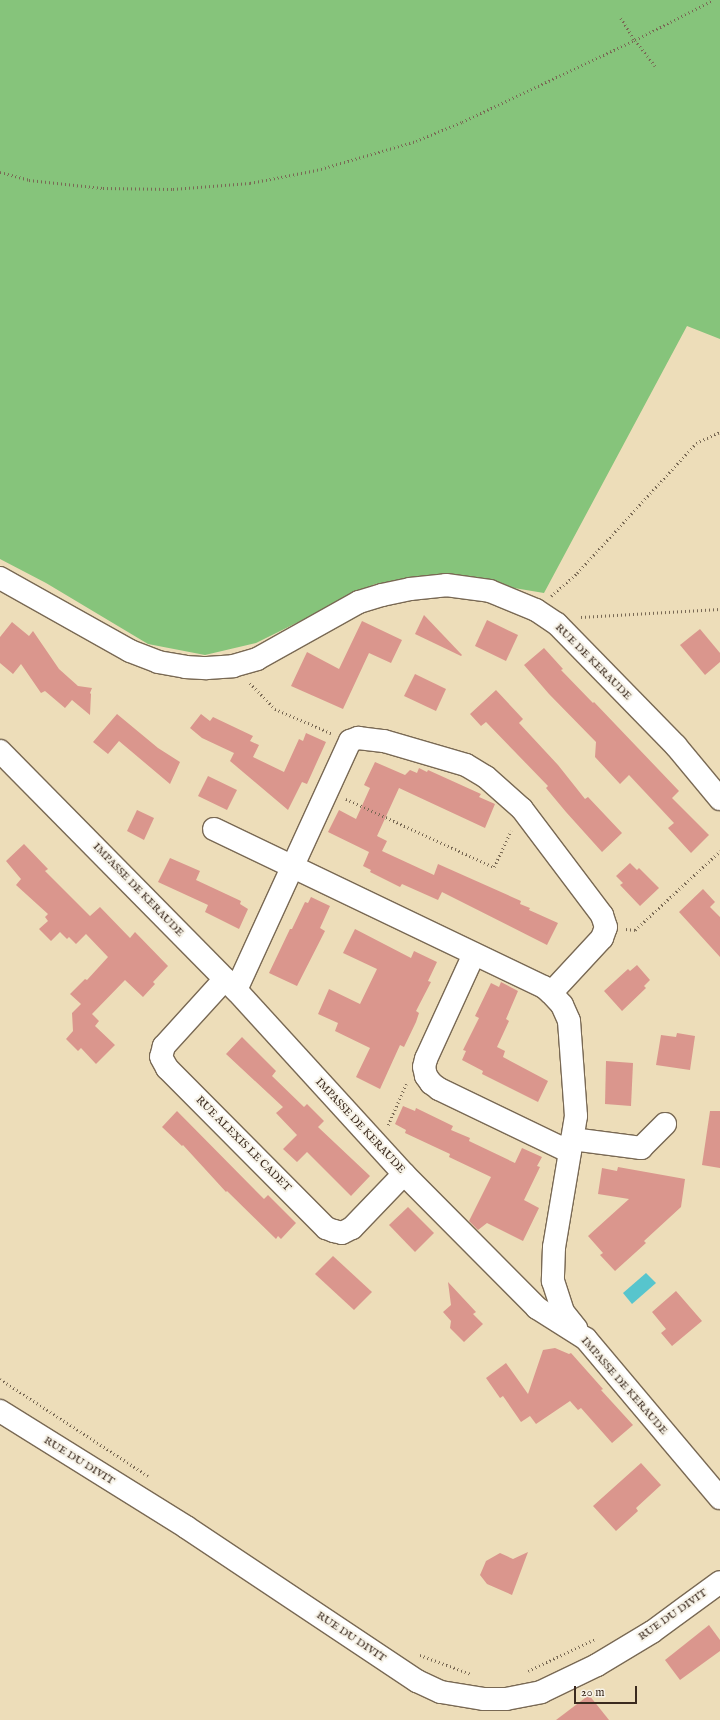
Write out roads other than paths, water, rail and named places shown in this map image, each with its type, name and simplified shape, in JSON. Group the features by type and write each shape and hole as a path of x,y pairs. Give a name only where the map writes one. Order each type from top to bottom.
{"street":[{"name":"RUE DE KERAUDE","path":"0,578 130,651 158,662 185,667 207,668 233,666 257,659 359,602 382,595 410,589 446,585 490,591 536,610 557,624 676,746 720,799"},
{"name":"RUE ALEXIS LE CADET","path":"404,1174 352,1228 342,1233 326,1228 167,1068 161,1057 164,1046 230,985 292,866 350,741 358,738 384,741 462,763 486,777 522,809 602,915 606,927 602,938 552,993"},
{"name":"IMPASSE DE KERAUDE","path":"0,751 230,985 404,1174 537,1308 586,1339 720,1498"},
{"path":"214,829 552,993 562,1005 569,1021 576,1116 554,1247 553,1281 563,1312 586,1339"},
{"path":"474,954 426,1059 424,1067 426,1076 431,1083 439,1089 571,1146 641,1148 665,1124"},
{"name":"RUE DU DIVIT","path":"0,1411 186,1527 417,1681 441,1692 484,1699 506,1699 542,1692 597,1665 652,1632 720,1582"}],"water":[{"path":"646,1273 656,1283 632,1304 623,1293"}]}
